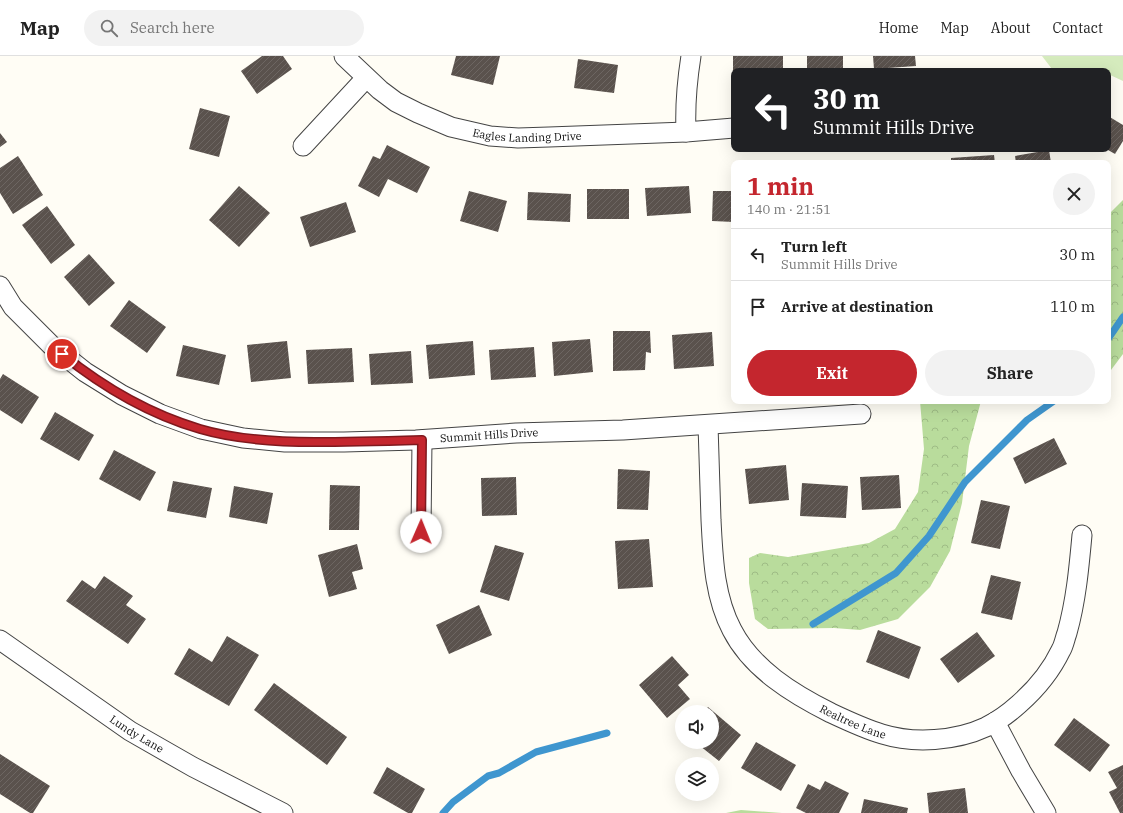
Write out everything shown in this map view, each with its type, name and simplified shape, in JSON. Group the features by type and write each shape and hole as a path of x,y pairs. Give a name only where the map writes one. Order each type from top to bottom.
{"street":[{"name":"Eagles Landing Drive","path":"344,56 366,78 396,102 451,127 490,136 518,138 686,132 731,128"},
{"path":"686,132 685,114 688,77 692,56"},
{"path":"303,146 366,78"},
{"name":"Summit Hills Drive","path":"0,286 6,312 85,372 122,395 160,414 201,429 243,438 285,442 422,440 516,433 623,430 708,425 861,414"},
{"name":"Realtree Lane","path":"708,425 713,554 720,598 724,614 732,631 742,646 762,668 781,684 812,703 847,721 883,734 920,740 954,737 984,728 1009,713 1031,694 1048,672 1062,649 1070,622 1082,535"},
{"path":"421,532 422,440"},
{"name":"Lundy Lane","path":"0,640 130,731 192,767 282,813"},
{"path":"994,722 1046,813"}],"green space":[{"path":"1042,56 1123,56 1123,81 1111,75 1111,68 1051,68"},
{"path":"1123,200 1123,354 1111,370 1111,212"},
{"path":"920,404 980,404 969,446 962,503 950,551 930,587 898,619 860,630 834,628 768,629 755,619 749,583 749,558 760,553 788,557 869,543 895,529 918,492 924,449"},
{"path":"741,810 782,813 726,813"}],"building":[{"path":"262,56 283,56 292,69 257,94 241,71"},
{"path":"456,56 500,56 493,85 451,75"},
{"path":"733,56 783,56 783,68 733,68"},
{"path":"807,56 843,56 843,68 807,68"},
{"path":"873,56 915,56 916,66 874,68"},
{"path":"578,59 618,65 614,93 574,88"},
{"path":"200,108 230,116 219,157 189,149"},
{"path":"1111,118 1123,125 1123,141 1115,154 1111,152"},
{"path":"0,133 7,142 0,147"},
{"path":"387,145 430,167 417,193 388,179 379,197 358,186 373,156 380,159"},
{"path":"1038,152 1049,152 1051,160 1016,160 1015,156"},
{"path":"994,155 995,160 951,160 951,158"},
{"path":"18,156 43,195 13,214 0,193 0,168"},
{"path":"239,186 270,213 239,247 209,220"},
{"path":"689,186 691,213 647,216 645,188"},
{"path":"587,189 629,189 629,219 587,219"},
{"path":"469,191 507,201 498,232 460,221"},
{"path":"713,191 731,191 731,222 712,221"},
{"path":"528,192 571,194 570,222 527,220"},
{"path":"346,202 356,232 310,247 300,217"},
{"path":"47,206 75,245 51,264 22,225"},
{"path":"89,254 115,283 89,306 64,277"},
{"path":"129,300 166,327 147,353 110,326"},
{"path":"613,331 650,331 651,353 646,352 645,370 613,371"},
{"path":"712,332 714,366 674,369 672,335"},
{"path":"590,339 593,372 554,376 552,342"},
{"path":"287,341 291,378 251,382 247,345"},
{"path":"473,341 475,375 429,379 426,345"},
{"path":"183,345 226,355 219,385 176,376"},
{"path":"534,347 536,377 491,380 489,350"},
{"path":"352,348 354,382 308,384 306,350"},
{"path":"411,351 413,383 371,385 369,354"},
{"path":"3,374 39,397 22,424 0,410 0,379"},
{"path":"55,412 94,435 79,461 40,439"},
{"path":"1054,438 1067,464 1025,484 1013,458"},
{"path":"114,450 156,472 140,501 99,479"},
{"path":"786,465 789,500 749,504 745,469"},
{"path":"618,469 650,471 648,510 617,509"},
{"path":"899,475 901,508 862,510 860,477"},
{"path":"516,477 517,515 482,516 481,478"},
{"path":"173,481 212,488 206,518 167,511"},
{"path":"802,483 848,486 846,518 800,516"},
{"path":"330,485 360,486 359,530 329,530"},
{"path":"234,486 273,493 267,524 229,517"},
{"path":"981,500 1010,506 1000,549 971,543"},
{"path":"649,539 653,587 618,589 615,541"},
{"path":"357,544 363,569 352,572 357,589 329,597 318,555"},
{"path":"495,545 524,553 509,601 480,592"},
{"path":"991,575 1021,582 1012,620 981,613"},
{"path":"104,576 133,596 126,605 146,619 128,644 66,601 82,580 95,589"},
{"path":"479,605 492,635 449,654 436,625"},
{"path":"878,630 921,647 909,679 866,662"},
{"path":"977,632 995,656 958,683 940,659"},
{"path":"227,636 259,655 229,706 174,674 189,648 212,662"},
{"path":"672,656 689,675 678,685 690,699 683,705 675,705 675,711 667,718 639,685"},
{"path":"274,683 347,737 327,765 254,710"},
{"path":"719,716 741,735 719,761 719,757 714,757 704,749 719,749"},
{"path":"1074,718 1110,745 1090,772 1054,745"},
{"path":"756,742 796,765 781,791 741,768"},
{"path":"0,754 50,786 33,813 30,813 0,794"},
{"path":"1123,765 1123,813 1120,813 1109,792 1117,788 1108,772"},
{"path":"387,767 425,789 412,813 408,813 373,793"},
{"path":"825,781 849,793 839,813 806,813 796,808 808,784 820,790"},
{"path":"965,788 968,813 929,813 927,793"},
{"path":"864,799 908,808 907,813 861,813"}],"waterway":[{"path":"1111,335 1123,317"},
{"path":"813,624 896,573 929,536 965,482 1027,420 1050,404"},
{"path":"443,813 453,802 488,776 499,773 536,752 607,733"}],"route":[{"path":"62,354 85,372 122,395 160,414 201,429 243,438 285,442 422,440 421,532"}]}
